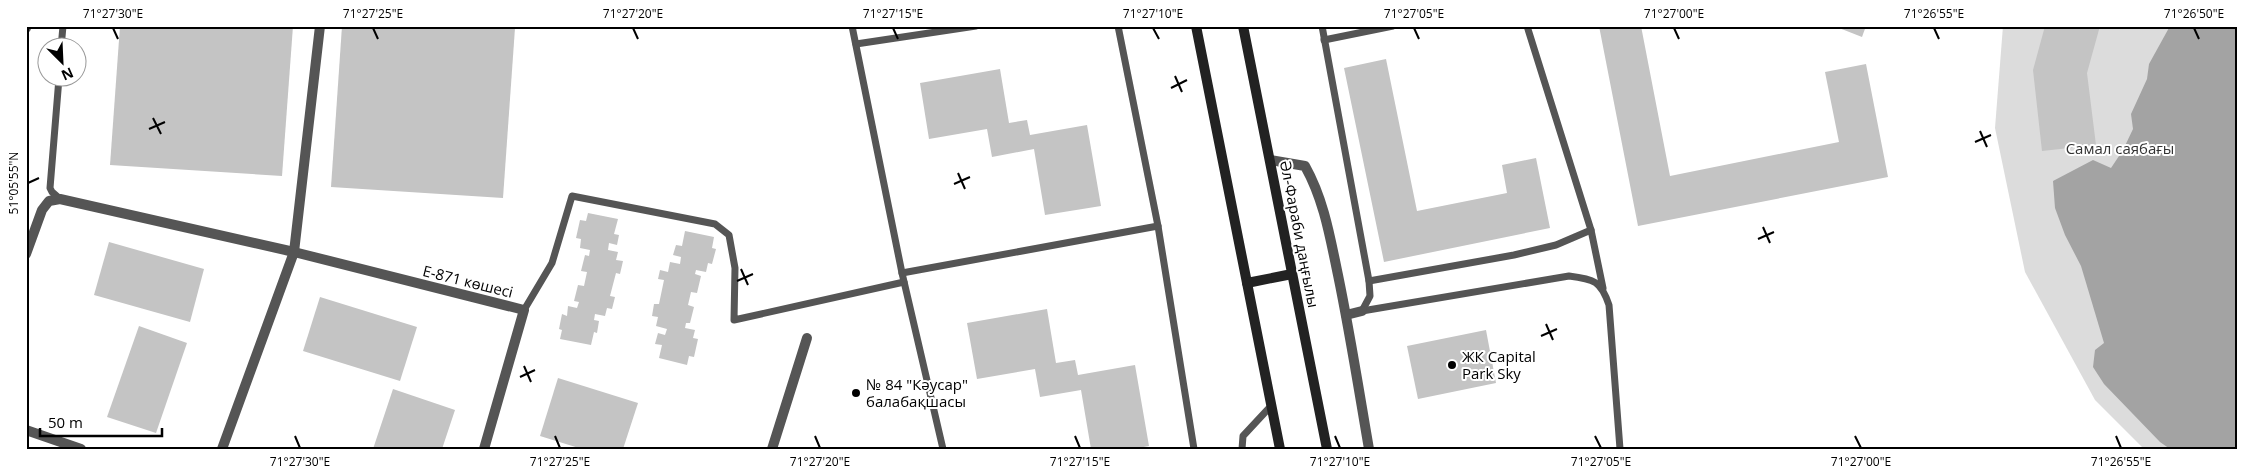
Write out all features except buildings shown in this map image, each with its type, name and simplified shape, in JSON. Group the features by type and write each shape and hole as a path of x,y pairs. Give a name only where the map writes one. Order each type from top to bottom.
{"main road":[{"path":"1196,26 1280,449"},
{"name":"Әл-Фараби даңғылы","path":"1243,26 1327,449"},
{"path":"1247,283 1292,274"}],"street":[{"path":"222,449 294,252 320,26"},
{"path":"1270,160 1304,166 1317,188 1325,215 1346,315 1368,449"},
{"path":"26,254 42,210 49,201 60,199"},
{"name":"Е-871 көшесі","path":"60,199 294,252 524,310 484,449"},
{"path":"1346,315 1362,311"},
{"path":"772,449 807,338"},
{"path":"26,430 81,449"}],"lane":[{"path":"852,26 902,273 943,449"},
{"path":"856,44 976,26"},
{"path":"1118,26 1158,226 1194,449"},
{"path":"1322,26 1369,281 1370,296 1362,311"},
{"path":"1324,40 1393,26"},
{"path":"1527,26 1591,230 1608,305 1620,449"},
{"path":"58,88 50,188 60,199"},
{"path":"524,310 552,263 572,196 715,224 729,235 735,268 734,320 904,282"},
{"path":"902,273 1158,226"},
{"path":"1369,281 1514,256 1556,245 1591,230"},
{"path":"1362,311 1569,276 1590,278 1603,288"},
{"path":"1242,449 1243,436 1271,406"}],"green space":[{"name":"Самал саябағы","path":"2003,26 2238,26 2238,449 2144,449 2095,400 2025,272 1995,128"}],"shaded area":[{"name":"Самал саябағы","path":"2170,26 2238,26 2238,449 2170,449 2160,442 2104,384 2093,367 2095,350 2104,343 2081,266 2065,235 2055,208 2053,181 2093,160 2111,168 2123,150 2133,129 2131,114 2147,79 2149,64"}],"place":[{"name":"ЖК Capital Park Sky","path":"1452,365"},
{"name":"№ 84 \"Кәусар\" балабақшасы","path":"856,393"}]}
